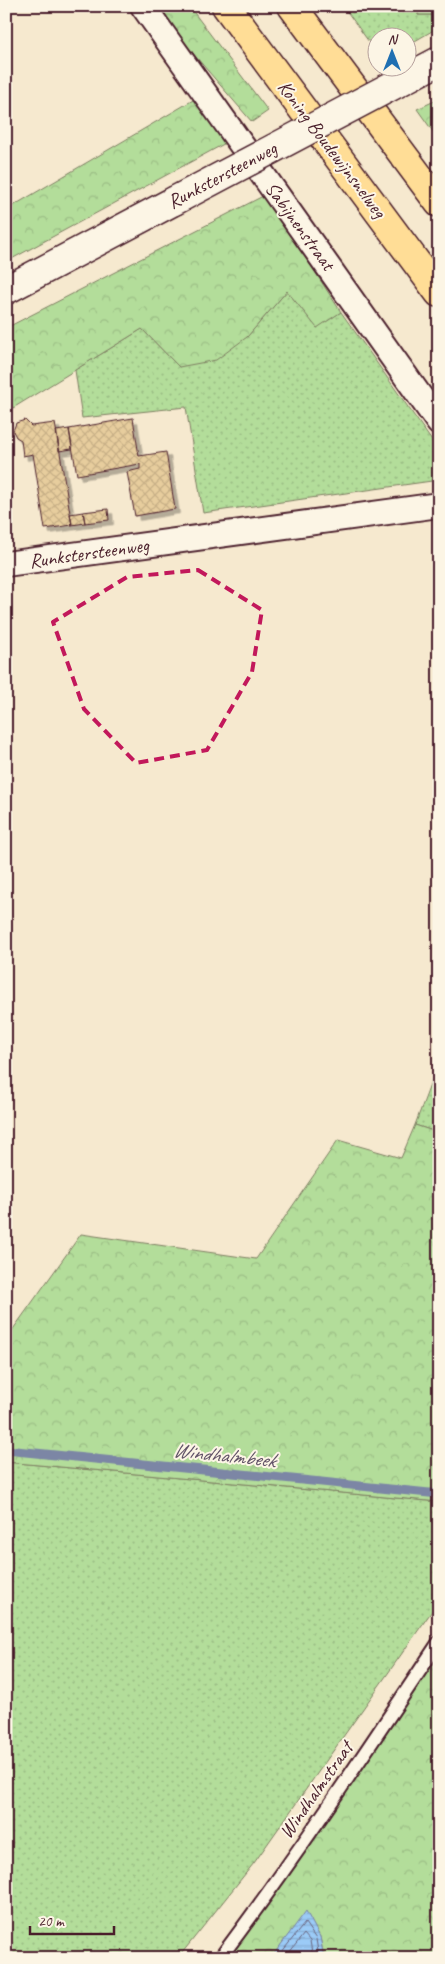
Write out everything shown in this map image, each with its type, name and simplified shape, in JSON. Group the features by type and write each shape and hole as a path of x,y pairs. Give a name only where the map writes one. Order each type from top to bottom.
{"highway":[{"name":"Koning Boudewijnsnelweg","path":"226,6 439,292"},
{"path":"292,6 439,203"}],"street":[{"name":"Sabijnenstraat","path":"143,6 439,423"},
{"name":"Runkstersteenweg","path":"6,290 439,61"},
{"name":"Runkstersteenweg","path":"6,564 439,505"}],"lane":[{"name":"Windhalmstraat","path":"220,1958 368,1749 439,1642"}],"highlighted area":[{"path":"198,570 262,610 252,672 207,750 136,763 84,709 53,622 127,577"}],"green space":[{"path":"156,6 189,6 268,111 252,122 196,57"},
{"path":"343,6 420,6 418,15 439,15 439,27 418,39 418,28 368,28 368,41"},
{"path":"420,6 439,6 439,15 418,15"},
{"path":"200,96 233,139 6,262 6,210"},
{"path":"439,99 439,140 417,109"},
{"path":"265,195 341,312 317,328 287,291 247,337 216,360 179,367 142,329 13,408 6,397 6,328"},
{"path":"287,291 317,327 341,312 439,451 439,480 203,513 186,407 82,418 75,370 142,329 179,367 247,337"},
{"path":"439,1061 439,1133 415,1125"},
{"path":"415,1125 439,1133 439,1502 6,1462 6,1339 81,1234 256,1259 338,1140 401,1158"},
{"path":"6,1462 439,1502 439,1601 254,1863 178,1958 6,1958"},
{"path":"439,1654 439,1958 324,1958 320,1937 306,1912 271,1958 224,1958 290,1869"}],"water":[{"path":"306,1911 320,1937 324,1958 271,1958"}],"building":[{"path":"133,418 139,456 166,452 175,509 135,516 127,472 140,469 140,464 77,475 69,429"},
{"path":"25,420 31,426 55,423 72,525 45,529 33,454 23,456 21,440 16,437 13,431 16,423"},
{"path":"69,429 72,449 59,451 56,431"},
{"path":"108,509 109,520 85,523 83,512"},
{"path":"83,512 85,523 72,525 70,514"}],"waterway":[{"name":"Windhalmbeek","path":"6,1450 439,1494"}]}
